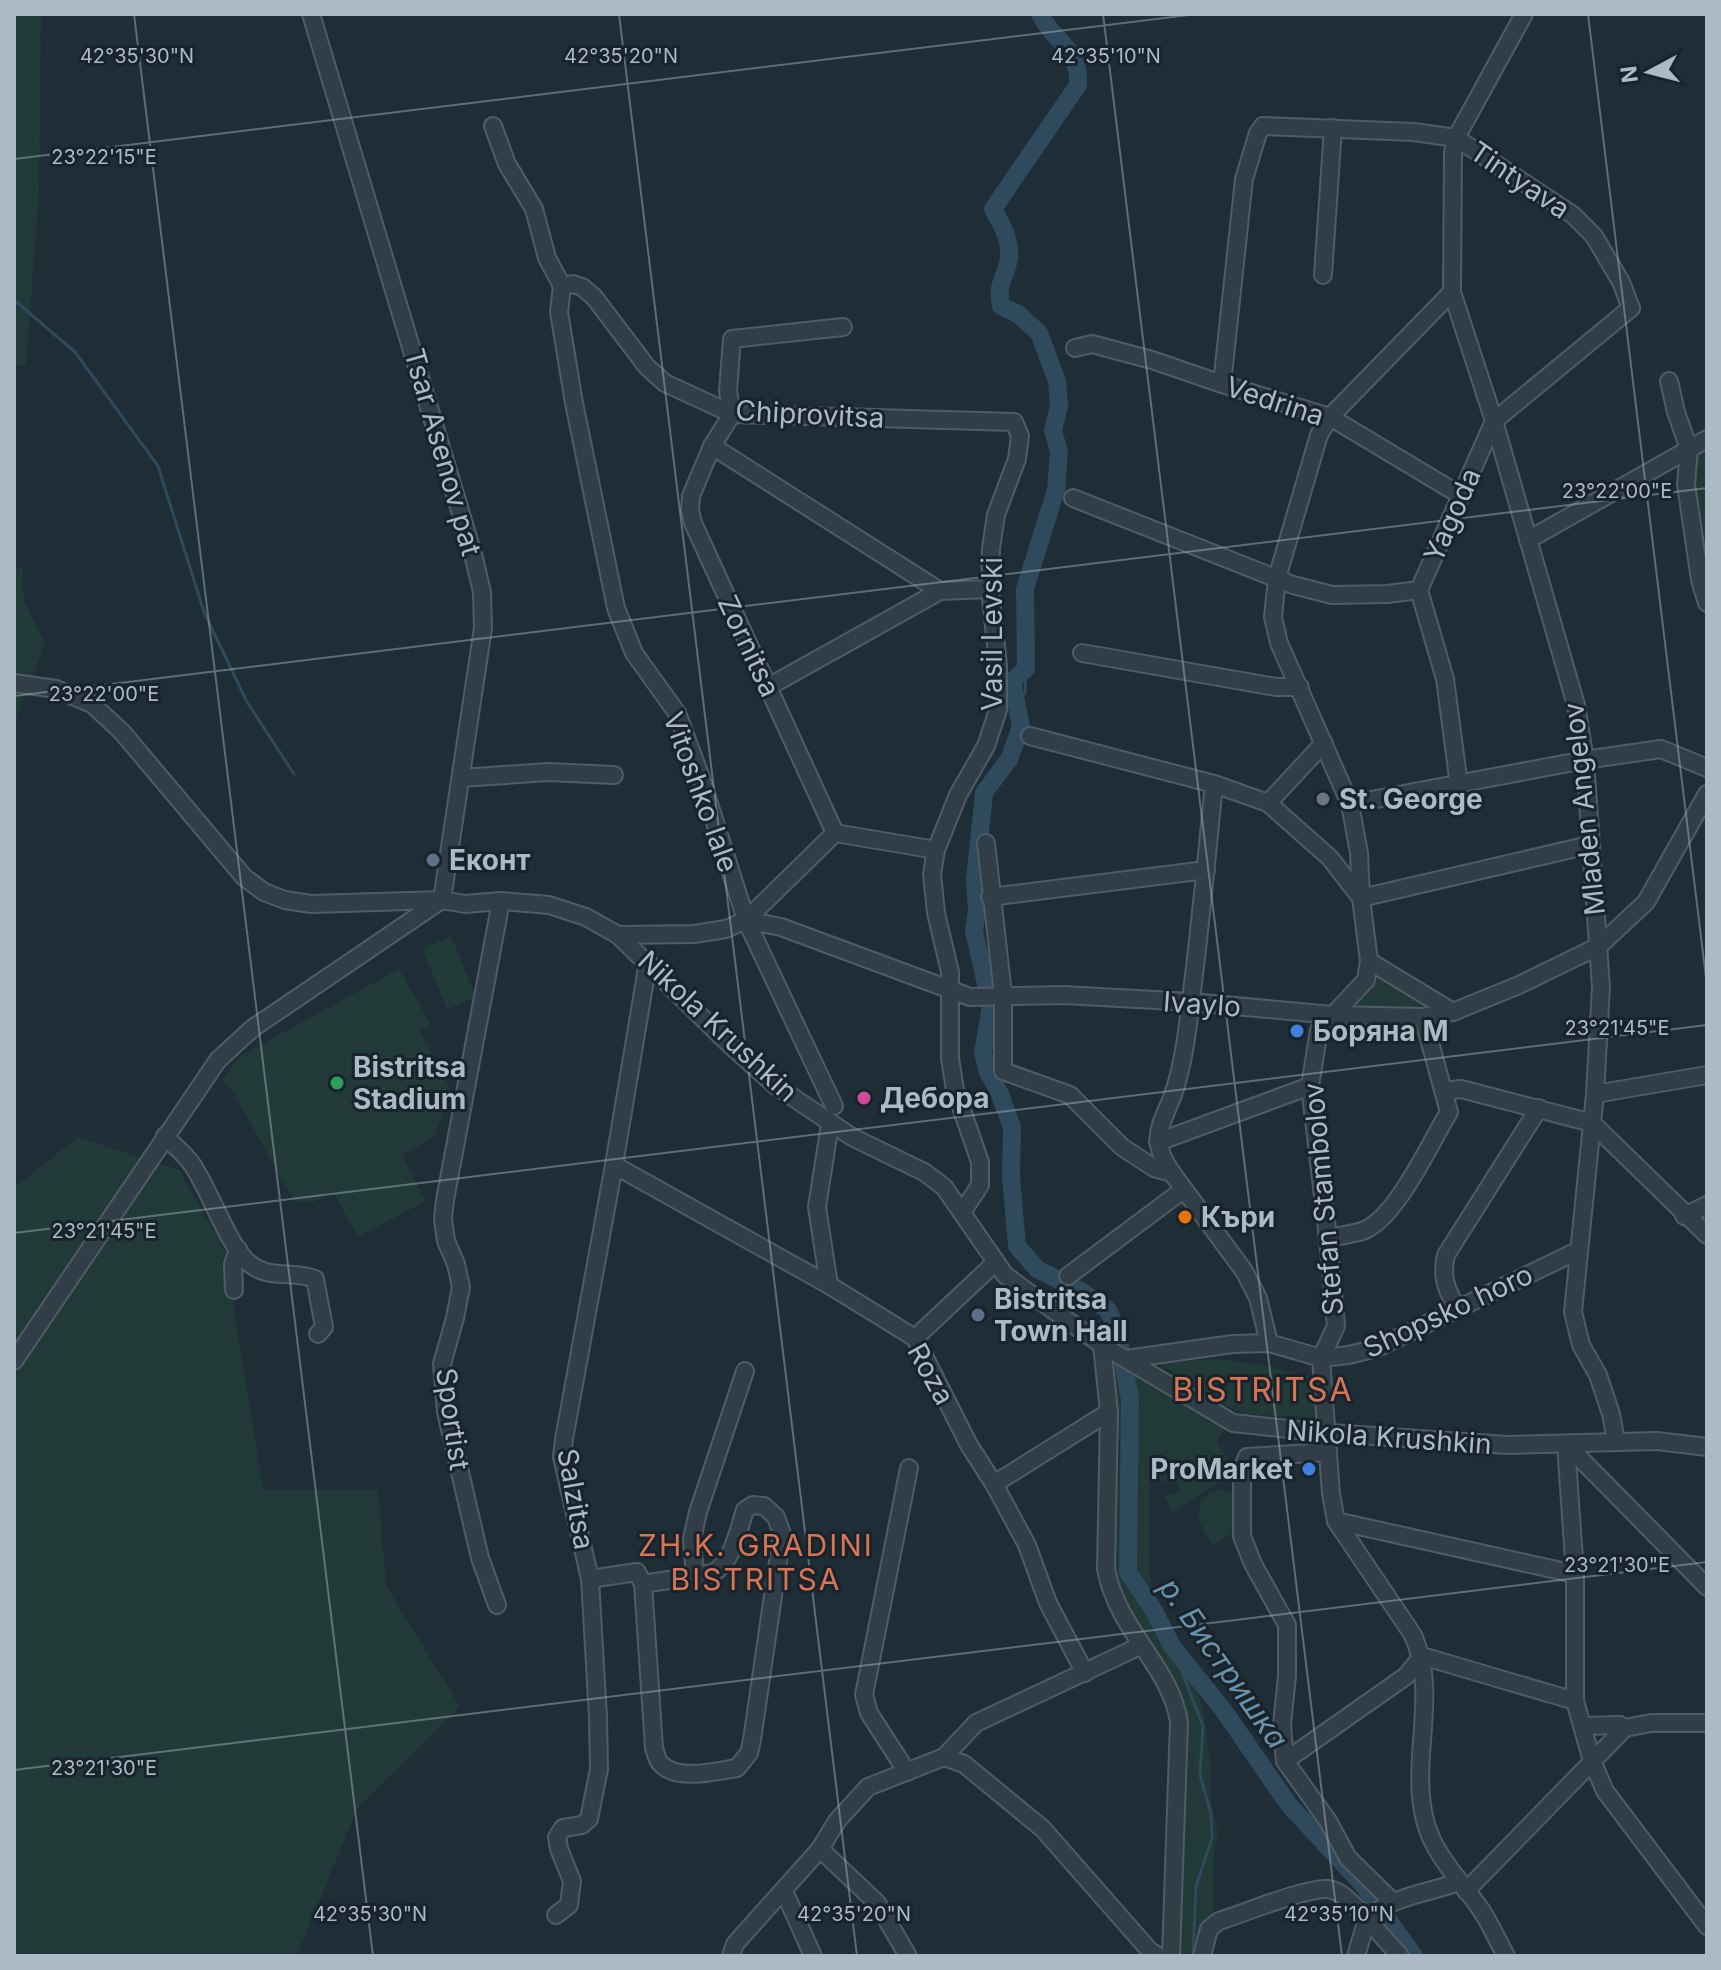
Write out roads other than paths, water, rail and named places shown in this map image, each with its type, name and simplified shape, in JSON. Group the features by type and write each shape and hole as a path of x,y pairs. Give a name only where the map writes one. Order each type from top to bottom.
{"street":[{"name":"Tsar Asenov pat","path":"311,14 441,441 482,592 483,628 442,900"},
{"path":"1456,138 1524,14"},
{"path":"493,126 507,164 534,209 547,258 562,286"},
{"name":"Tintyava","path":"1222,384 1244,179 1263,126 1414,132 1456,138 1573,215 1594,236 1621,282 1631,308"},
{"path":"1323,275 1333,128"},
{"name":"Mladen Angelov","path":"1456,138 1453,152 1452,292 1494,421 1576,705 1585,760 1601,987 1595,1094 1573,1312 1581,1345 1598,1375 1616,1441"},
{"name":"Chiprovitsa","path":"562,286 573,284 582,287 594,297 647,367 665,383 732,414 1014,422"},
{"name":"Vitoshko lale","path":"562,286 559,312 616,608 634,653 677,713 746,920 834,1106"},
{"path":"1452,292 1330,417 1319,435 1277,578 1273,617 1279,643 1350,804 1359,853 1369,961 1453,1012"},
{"name":"Yagoda","path":"1459,785 1445,679 1419,590 1494,421 1631,308"},
{"path":"732,414 728,391 732,339 843,327"},
{"name":"Vedrina","path":"1075,348 1092,344 1152,360 1330,417 1460,495"},
{"path":"1669,381 1689,449 1686,484 1700,580 1707,603"},
{"name":"Zornitsa","path":"732,414 712,446 691,496 693,523 835,833"},
{"name":"Vasil Levski","path":"963,1211 980,1185 980,1162 955,1090 950,1058 950,972 936,913 932,874 936,850 958,795 986,746 998,710 998,665 990,589 991,548 996,515 1017,459 1020,436 1014,422"},
{"path":"1528,540 1707,439"},
{"path":"712,446 940,591"},
{"path":"1073,498 1293,585 1332,595 1419,590"},
{"path":"768,687 940,591 990,589"},
{"path":"1082,653 1276,687 1300,687"},
{"name":"Nikola Krushkin","path":"14,683 56,689 92,704 122,732 244,877 264,892 285,900 311,904 442,900 465,904 501,901 549,905 586,917 618,935 776,1086 830,1124 924,1172 944,1187 1005,1275 1105,1347 1213,1414 1233,1423 1327,1433 1508,1445 1657,1441 1707,1447"},
{"path":"1030,736 1214,784 1268,803 1330,858 1361,898"},
{"path":"1268,803 1324,743"},
{"path":"1350,804 1585,760 1661,749 1707,768"},
{"path":"461,778 548,772 614,775"},
{"path":"1214,784 1191,1002 1177,1083 1160,1127 1158,1142 1160,1156 1244,1271 1258,1298 1269,1343"},
{"name":"Ivaylo","path":"746,920 795,932 970,997 1003,994 1191,1002 1333,1015 1423,1017 1453,1012 1519,985 1599,946 1646,902 1707,794"},
{"path":"618,935 694,934 726,929 746,920 835,833 936,850"},
{"path":"986,843 1003,994 1003,1071 1070,1095 1122,1147 1154,1168 1172,1173"},
{"path":"1361,898 1589,845"},
{"path":"990,897 1206,870"},
{"path":"14,1361 218,1060 253,1028 442,900"},
{"name":"Sportist","path":"497,1605 480,1558 446,1412 442,1364 461,1287 446,1241 443,1219 445,1200 501,901"},
{"name":"Stefan Stambolov","path":"1369,961 1366,980 1319,1030 1310,1086 1336,1326 1321,1358 1336,1521 1413,1635 1422,1656 1426,1684 1420,1781 1426,1826 1439,1852 1480,1908 1506,1956"},
{"name":"Salzitsa","path":"556,1915 569,1905 572,1881 557,1837 563,1828 582,1825 589,1819 599,1769 590,1579 562,1457 648,962"},
{"path":"1328,1238 1364,1231 1393,1206 1449,1112 1423,1017"},
{"path":"1595,1094 1707,1075"},
{"path":"1158,1142 1310,1086"},
{"path":"1443,1091 1461,1089 1592,1123 1684,1216 1707,1235"},
{"path":"1457,1308 1445,1287 1442,1271 1446,1255 1539,1108"},
{"path":"829,1285 817,1207 830,1124"},
{"path":"165,1136 191,1163 238,1249 251,1265 265,1272 315,1279 324,1327 318,1334"},
{"name":"Roza","path":"614,1165 829,1285 915,1338 969,1445 1027,1545 1048,1603 1085,1673"},
{"path":"1068,1276 1183,1190"},
{"path":"1684,1216 1707,1205"},
{"path":"234,1290 233,1265 238,1249"},
{"name":"Shopsko horo","path":"1126,1359 1233,1344 1269,1343 1321,1358 1349,1355 1377,1348 1577,1251"},
{"path":"915,1338 996,1262"},
{"path":"1105,1347 1109,1412 1106,1569 1109,1588 1140,1646 1177,1704 1179,1722 1171,1956"},
{"path":"695,1577 692,1539 698,1512 745,1371"},
{"path":"994,1484 1109,1412"},
{"path":"1566,1444 1575,1574 1575,1701 1592,1761 1605,1791 1707,1926"},
{"path":"1566,1444 1707,1587"},
{"path":"1328,1452 1247,1457 1242,1470 1242,1536 1253,1564 1287,1625 1287,1676 1282,1725 1285,1761 1328,1821 1348,1858 1382,1907 1400,1956"},
{"path":"907,1772 869,1713 864,1695 909,1468"},
{"path":"590,1579 637,1572 643,1584 654,1748 659,1764 674,1773 737,1768 749,1753 752,1740 782,1534 776,1517 764,1506 753,1505 745,1510 722,1568 713,1573 643,1584"},
{"path":"1336,1521 1575,1574"},
{"path":"731,1956 735,1944 820,1849 837,1821 868,1787 944,1757 976,1723 1140,1646"},
{"path":"1285,1761 1406,1676 1422,1656 1575,1701"},
{"path":"1202,1956 1209,1929 1219,1921 1311,1891 1329,1889 1382,1907 1463,1887 1625,1728 1651,1723 1707,1723"},
{"path":"1582,1726 1620,1725 1625,1728"},
{"path":"944,1757 964,1764 1043,1829 1150,1951 1158,1956"},
{"path":"820,1849 877,1903 908,1956"},
{"path":"784,1891 813,1956"},
{"path":"1356,1956 1382,1907"}],"waterway":[{"name":"р. Бистришка","path":"1040,14 1071,53 1078,72 1078,85 993,209 1005,232 1009,251 1000,290 1001,306 1018,314 1039,333 1057,381 1059,406 1053,430 1059,452 1056,490 1025,589 1026,669 1012,681 1021,727 1009,759 984,793 975,880 977,910 974,931 991,1006 983,1053 1012,1127 1011,1177 1017,1246 1037,1269 1081,1291 1108,1310 1117,1330 1130,1399 1128,1572 1154,1611 1172,1646 1224,1711 1289,1805 1364,1886 1414,1956"},
{"path":"14,300 75,352 158,466 204,612 247,702 294,774"},
{"path":"1014,702 1025,693 1026,669"},
{"name":"р. Бистришка","path":"991,1006 995,1028"},
{"name":"р. Бистришка","path":"998,1076 999,1092"},
{"path":"1172,1646 1203,1726 1200,1775 1211,1814 1212,1838 1196,1886 1193,1956"}],"place":[{"name":"St. George","path":"1323,799"},
{"name":"Еконт","path":"433,860"},
{"name":"Боряна М","path":"1297,1031"},
{"name":"Bistritsa Stadium","path":"337,1083"},
{"name":"Дебора","path":"864,1098"},
{"name":"Къри","path":"1185,1217"},
{"name":"Bistritsa Town Hall","path":"978,1315"},
{"name":"ProMarket","path":"1309,1469"}],"district":[{"name":"BISTRITSA","path":"1263,1389"},
{"name":"ZH.K. GRADINI BISTRITSA","path":"756,1562"}]}
